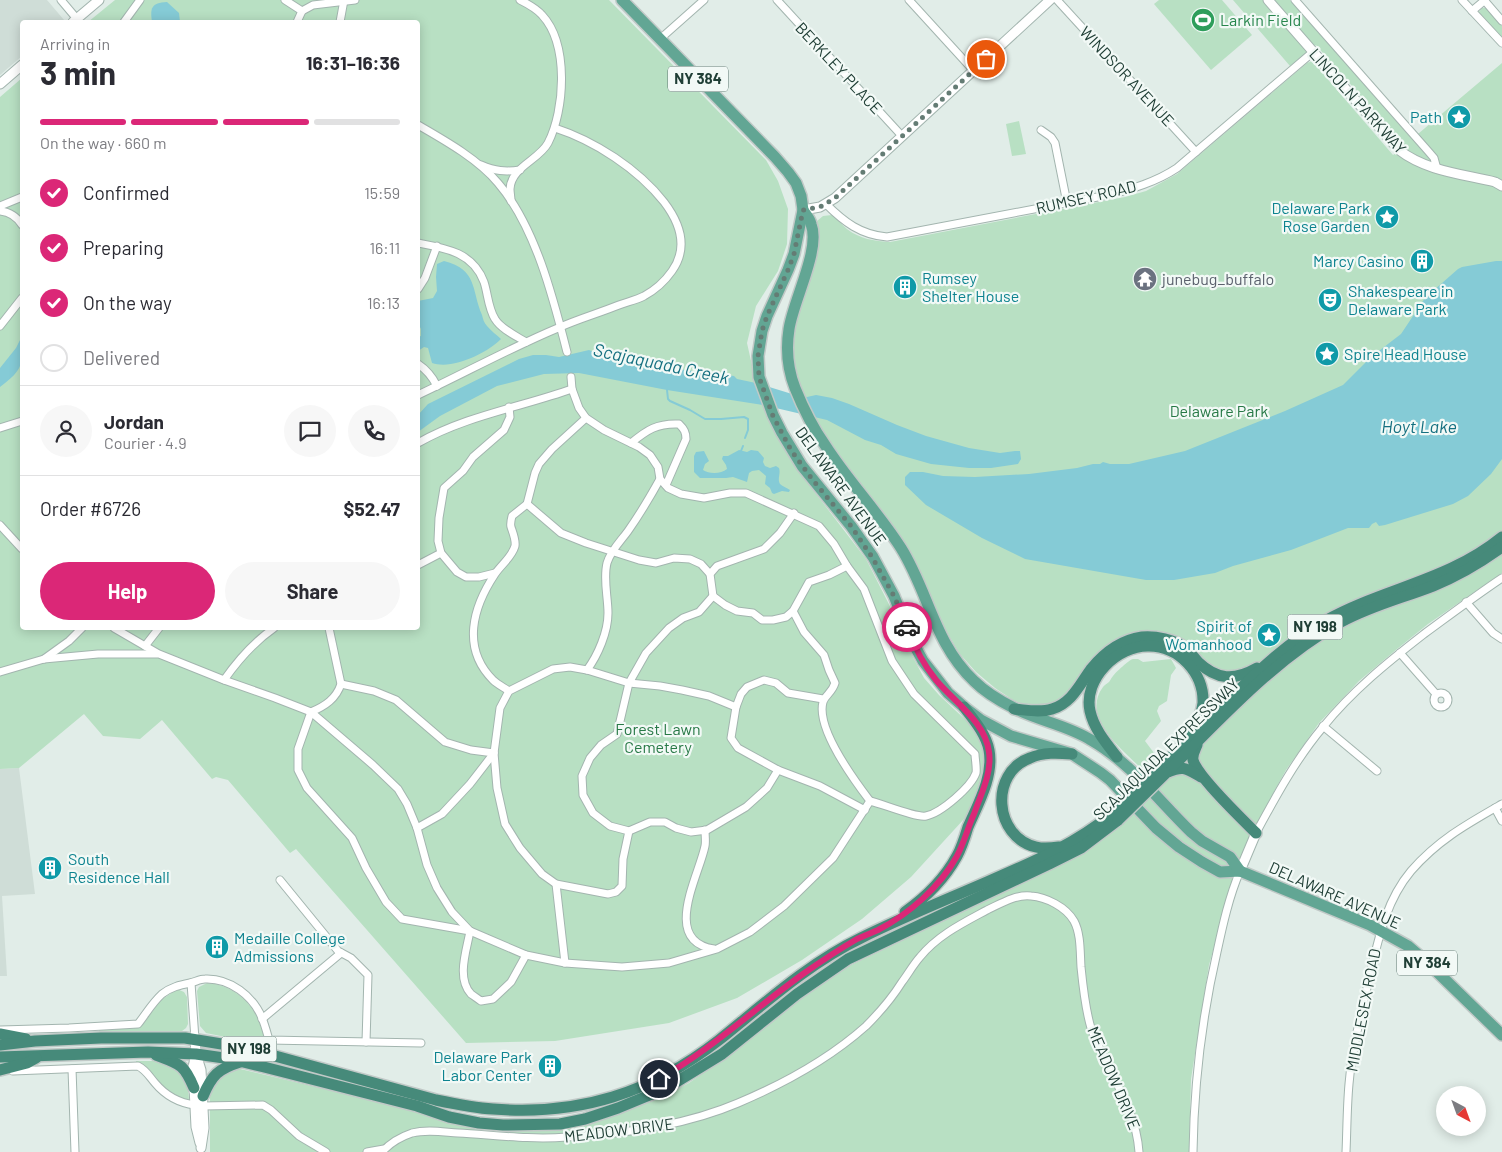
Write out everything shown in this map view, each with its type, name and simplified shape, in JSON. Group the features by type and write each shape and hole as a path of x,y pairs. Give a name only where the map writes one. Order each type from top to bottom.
{"highway":[{"name":"SCAJAQUADA EXPRESSWAY","path":"1163,770 1182,745 1293,642 1333,617 1369,600 1450,570 1480,553 1502,537"},
{"name":"SCAJAQUADA EXPRESSWAY","path":"0,1057 148,1052 196,1054 240,1062 417,1106 449,1117 479,1123 503,1125 560,1124 585,1119 652,1094 696,1071 722,1054 797,994 848,959 1080,848 1163,770 1200,740 1278,666 1316,636 1354,615 1453,578 1502,547"},
{"path":"1014,708 1039,711 1061,705 1077,690 1107,652 1129,640 1140,637 1159,638 1179,644 1206,669 1214,674 1223,676 1244,675 1270,662"},
{"path":"1117,757 1102,738 1094,722 1090,710 1090,697 1093,684 1100,671 1120,654 1133,648 1159,647 1172,652 1182,658 1198,678 1203,705 1196,724 1182,745"},
{"path":"878,930 919,902 946,872 957,856 982,794 989,770 987,743 981,730 964,707"},
{"path":"1200,740 1193,752 1193,757 1204,779 1256,833"},
{"path":"1064,847 1036,847 1015,836 1005,822 1001,797 1011,771 1028,758 1048,754 1072,754"},
{"path":"1163,770 1185,768 1204,779"},
{"name":"SCAJAQUADA EXPRESSWAY","path":"0,1045 35,1041 102,1038 185,1038 246,1048 436,1100 467,1106 525,1111 592,1104 623,1094 659,1079 681,1067 815,965 860,938 1016,870 1064,847 1115,817"},
{"path":"0,1032 35,1041"},
{"path":"148,1052 186,1070 199,1099"},
{"path":"0,1070 27,1063 42,1055"},
{"path":"199,1099 214,1075 224,1068 240,1062"}],"main road":[{"name":"DELAWARE AVENUE","path":"622,0 788,172 796,183 801,196 803,210 791,262 762,331 758,356 759,377 773,416 782,433 802,466 851,526 872,557 894,596 912,641 923,661 948,693 981,720 1011,736 1072,754 1102,773 1163,834 1185,851 1220,872 1240,871 1381,930 1408,946 1502,1035"},
{"name":"DELAWARE AVENUE","path":"803,210 812,224 812,244 808,267 789,328 788,358 794,386 812,424 839,465 902,549 918,580 946,647 974,681 991,695 1014,708 1065,727 1089,739 1117,757 1191,832 1202,842 1230,857 1240,871"}],"street":[{"path":"61,0 74,20"},
{"path":"76,20 99,0"},
{"path":"125,20 140,0"},
{"path":"285,0 302,11"},
{"path":"298,20 302,11 313,5 355,0"},
{"path":"512,201 510,188 514,177 547,146 555,128 561,80 560,55 553,33 543,15 532,6 520,0"},
{"path":"660,39 704,0"},
{"name":"BERKLEY PLACE","path":"777,0 902,136"},
{"path":"909,0 973,70"},
{"path":"803,210 826,204 1050,0"},
{"name":"WINDSOR AVENUE","path":"1057,0 1196,152"},
{"name":"LINCOLN PARKWAY","path":"1268,0 1399,150 1414,160 1437,168 1495,182 1502,186"},
{"name":"LINCOLN PARKWAY","path":"1295,0 1434,158 1437,168"},
{"path":"1462,0 1502,44"},
{"path":"1472,11 1484,0 1502,21"},
{"path":"340,20 343,1"},
{"name":"RUMSEY ROAD","path":"826,204 856,230 887,237 1068,203 1130,189 1164,177 1313,52"},
{"path":"0,84 20,67"},
{"path":"420,125 476,163 497,182 512,201 532,240 567,352"},
{"path":"420,394 560,327 644,296 661,285 673,270 680,253 681,234 674,215 658,194 637,174 615,158 571,133 555,128"},
{"path":"1041,130 1051,137 1055,143 1068,203"},
{"path":"476,163 495,171 520,170"},
{"path":"0,206 20,198"},
{"path":"0,211 7,212 18,218 20,222"},
{"path":"420,243 456,252 469,260 478,270 484,281 495,320 502,327 526,342"},
{"path":"420,285 425,278 437,246"},
{"path":"0,326 20,301"},
{"path":"420,365 432,376 437,386"},
{"path":"571,377 572,389 579,408 586,418 650,455 658,467 660,479 668,488 681,494 704,498 730,492 746,493 819,526 834,544 864,589 892,661 914,694 975,754 976,773 962,793 944,807 926,816 902,812 884,804 870,801 839,756 825,727 821,712 823,699 833,690 835,683 824,655 804,632 793,612"},
{"path":"420,441 431,435 509,407 546,398 572,389"},
{"path":"495,573 479,577 466,577 456,572 441,553 438,541 444,488 463,471 473,457 504,430 510,417 509,407"},
{"path":"509,691 493,680 481,665 474,645 473,621 480,600 495,573 515,546 510,526 512,516 527,504 534,473 539,464 552,449 586,418"},
{"path":"0,428 20,422"},
{"path":"631,443 648,429 666,424 679,424 683,428 686,433 686,439 666,486"},
{"path":"587,670 595,659 603,640 608,614 606,566 611,552 626,534 660,479"},
{"path":"527,504 561,532 586,544 639,560 656,563 674,558 690,559 701,564 710,574 713,596 737,611 753,613 762,620 786,617 793,612 809,582 847,566"},
{"path":"710,574 717,566 764,549 780,533 794,514"},
{"path":"0,525 20,547"},
{"path":"420,564 441,553"},
{"path":"1193,1152 1193,1118 1205,1009 1224,919 1240,871 1256,833 1286,780 1323,726 1359,688 1400,653 1466,602 1502,578"},
{"path":"713,596 699,612 683,618 669,628 646,653 629,683 617,734 601,745 590,758 582,776 583,795 593,813 610,826 629,831 650,822 665,822 676,828 692,832 705,830 746,807 767,788 778,770"},
{"path":"1466,602 1493,633 1502,638"},
{"path":"44,659 69,641 80,630"},
{"path":"117,630 159,654 311,712 398,789 407,804 417,828 427,865 437,888 452,912 470,931"},
{"path":"145,646 157,630"},
{"path":"224,680 239,660 264,634 271,630"},
{"path":"329,630 341,684 339,692 332,700 311,712 298,750 298,770 307,788 352,838 366,868 386,902 402,919 470,931 526,955 565,963 622,968 669,963 716,949 750,932 784,906 834,858 870,801"},
{"path":"1400,653 1436,694"},
{"path":"0,672 44,659 98,654 159,654"},
{"path":"629,831 623,859 622,886 616,892 608,894 556,884 542,874 520,848 505,824 497,788 494,753 500,708 509,691 553,669 570,666 629,683 660,686 710,696 736,707"},
{"path":"823,699 788,693 776,683 764,680 747,687 741,694 736,707 731,738 738,748 778,770 820,786 865,810"},
{"path":"341,684 374,691 396,700 445,742 471,750 494,753"},
{"path":"1323,726 1377,771"},
{"path":"417,828 442,814 470,784 494,753"},
{"name":"MIDDLESEX ROAD","path":"1346,1152 1349,1084 1355,1042 1385,916 1395,896 1421,860 1451,834 1502,804"},
{"path":"1495,808 1502,821"},
{"path":"705,830 704,848 691,890 686,924 689,934 696,943 703,947 716,949"},
{"path":"280,880 340,953 351,958 368,975 366,1042"},
{"path":"556,884 565,963"},
{"name":"MEADOW DRIVE","path":"383,1151 399,1138 421,1132 536,1138 646,1130 685,1121 736,1104 770,1089 796,1074 840,1046 866,1026 902,983 919,957 934,942 948,932 1013,898 1032,896 1056,904 1064,909 1075,923 1079,940 1084,995 1091,1027 1120,1087 1131,1115 1140,1152"},
{"path":"470,931 464,962 464,980 470,993 481,1001 493,999 511,982 526,955"},
{"path":"262,1018 340,953"},
{"path":"0,1032 138,1024 152,1004 162,994 173,987 206,979 220,981 244,992 254,1003 262,1018 269,1040 421,1043"},
{"path":"191,983 196,1054 193,1066 204,1128 201,1150"},
{"path":"0,1070 138,1066 143,1068 166,1093 182,1102 199,1099 262,1105 271,1110 299,1136 326,1152"},
{"path":"72,1068 75,1152"},
{"path":"367,1152 383,1151"}],"shaded area":[{"path":"0,0 47,0 64,20 20,20 20,58 0,75"},
{"path":"19,768 35,894 2,896 7,976 0,976 0,769"}],"green space":[{"name":"Forest Lawn Cemetery","path":"115,0 609,0 766,160 778,181 788,209 787,244 778,271 756,306 747,343 756,383 765,410 786,452 800,473 866,559 924,678 972,726 982,743 985,757 984,771 976,797 964,819 911,877 862,919 802,960 737,998 669,1023 555,1041 466,1043 296,849 290,853 228,780 216,777 212,779 162,720 140,739 103,736 84,714 19,768 0,769 0,97 20,80 20,630 420,630 420,20 90,20"},
{"name":"Larkin Field","path":"1159,0 1222,0 1252,35 1211,70 1154,4"},
{"name":"Delaware Park","path":"1233,0 1290,0 1412,139 1502,63 1502,530 1468,555 1266,659 1248,671 1219,672 1156,634 1060,703 1029,707 1013,700 995,688 976,672 959,653 944,627 925,583 821,430 798,381 793,357 793,329 817,221 823,216 832,215 847,229 857,235 873,240 890,242 1125,197 1146,191 1177,174 1307,63 1312,61 1393,155 1405,146 1316,45 1290,66"},
{"path":"1482,8 1486,8 1502,26 1502,41 1478,13"},
{"path":"1019,121 1026,154 1012,156 1006,124"},
{"path":"1502,553 1502,573 1428,624 1397,649 1359,681 1319,723 1286,770 1246,844 1228,897 1209,965 1191,1079 1189,1152 210,1152 210,1089 214,1079 236,1068 446,1120 489,1127 612,1115 653,1101 689,1083 709,1069 828,978 849,966 1060,865 1094,845 1267,683 1312,646 1356,621 1453,583 1473,573"},
{"path":"1133,659 1143,662 1171,659 1176,668 1171,675 1167,701 1159,706 1157,711 1161,721 1145,741 1157,757 1144,771 1107,733 1097,710 1097,699 1103,686"},
{"path":"207,983 234,992 249,1004 259,1020 265,1037 265,1045 206,1033 200,1026 197,991 199,987"},
{"path":"177,989 184,992 187,997 188,1024 182,1031 147,1033 99,1032 99,1030 136,1028 144,1023 160,1001"},
{"path":"136,1061 162,1061 175,1064 188,1086 189,1100 181,1099 169,1092 145,1067 136,1063"}],"water":[{"path":"167,2 179,13 180,20 152,20 153,7"},
{"path":"444,261 455,265 468,275 472,282 484,322 501,339 479,355 459,362 440,365 432,363 428,348 424,347 420,350 420,301 433,298 437,291 437,264"},
{"name":"Hoyt Lake","path":"1502,261 1502,459 1491,474 1468,496 1453,504 1385,525 1379,526 1376,522 1369,528 1348,528 1291,550 1215,573 1174,580 1146,580 1025,559 982,538 926,505 905,485 905,477 910,472 975,477 1029,474 1077,468 1103,462 1129,464 1185,451 1285,411 1343,385 1371,357 1401,334 1425,298 1458,269"},
{"path":"20,340 20,365 18,370 0,387 0,368"},
{"path":"589,350 621,358 626,364 633,366 734,376 737,379 792,394 832,398 926,436 969,448 1000,453 1020,451 1021,459 1018,464 991,468 931,464 896,454 827,420 763,405 667,390 579,373 544,374 497,386 440,416 420,431 420,413 428,404 519,359 533,355 559,357"},
{"path":"739,450 747,452 751,450 758,451 764,458 765,466 770,468 776,466 779,468 779,482 790,490 789,492 772,493 765,484 766,476 759,470 749,473 747,482 733,477 700,478 694,472 694,456 696,452 704,451 709,461 705,464 703,470 715,473 727,469 722,459 723,456 728,456"}],"waterway":[{"path":"667,390 670,401 705,419 744,417 748,419 748,430 745,438"},
{"path":"741,451 743,446"}],"way so far":[{"path":"907,627 894,596 872,557 851,526 802,466 773,416 759,377 759,342 767,316 794,254 803,210 820,207 835,198 986,59"}],"place":[{"name":"Larkin Field","path":"1203,20"},
{"name":"Path","path":"1459,117"},
{"name":"Delaware Park Rose Garden","path":"1387,217"},
{"name":"Marcy Casino","path":"1422,261"},
{"name":"junebug_buffalo","path":"1145,279"},
{"name":"Rumsey Shelter House","path":"905,287"},
{"name":"Shakespeare in Delaware Park","path":"1330,300"},
{"name":"Spire Head House","path":"1327,354"},
{"name":"Spirit of Womanhood","path":"1269,635"},
{"name":"South Residence Hall","path":"50,868"},
{"name":"Medaille College Admissions","path":"217,947"},
{"name":"Delaware Park Labor Center","path":"550,1066"}],"route":[{"path":"659,1079 703,1052 822,960 878,930 919,902 938,882 957,856 982,794 989,770 990,762 987,743 981,730 964,707 936,680 912,641 907,627"}],"water label":[{"name":"Scajaquada Creek","path":"661,364"}]}
